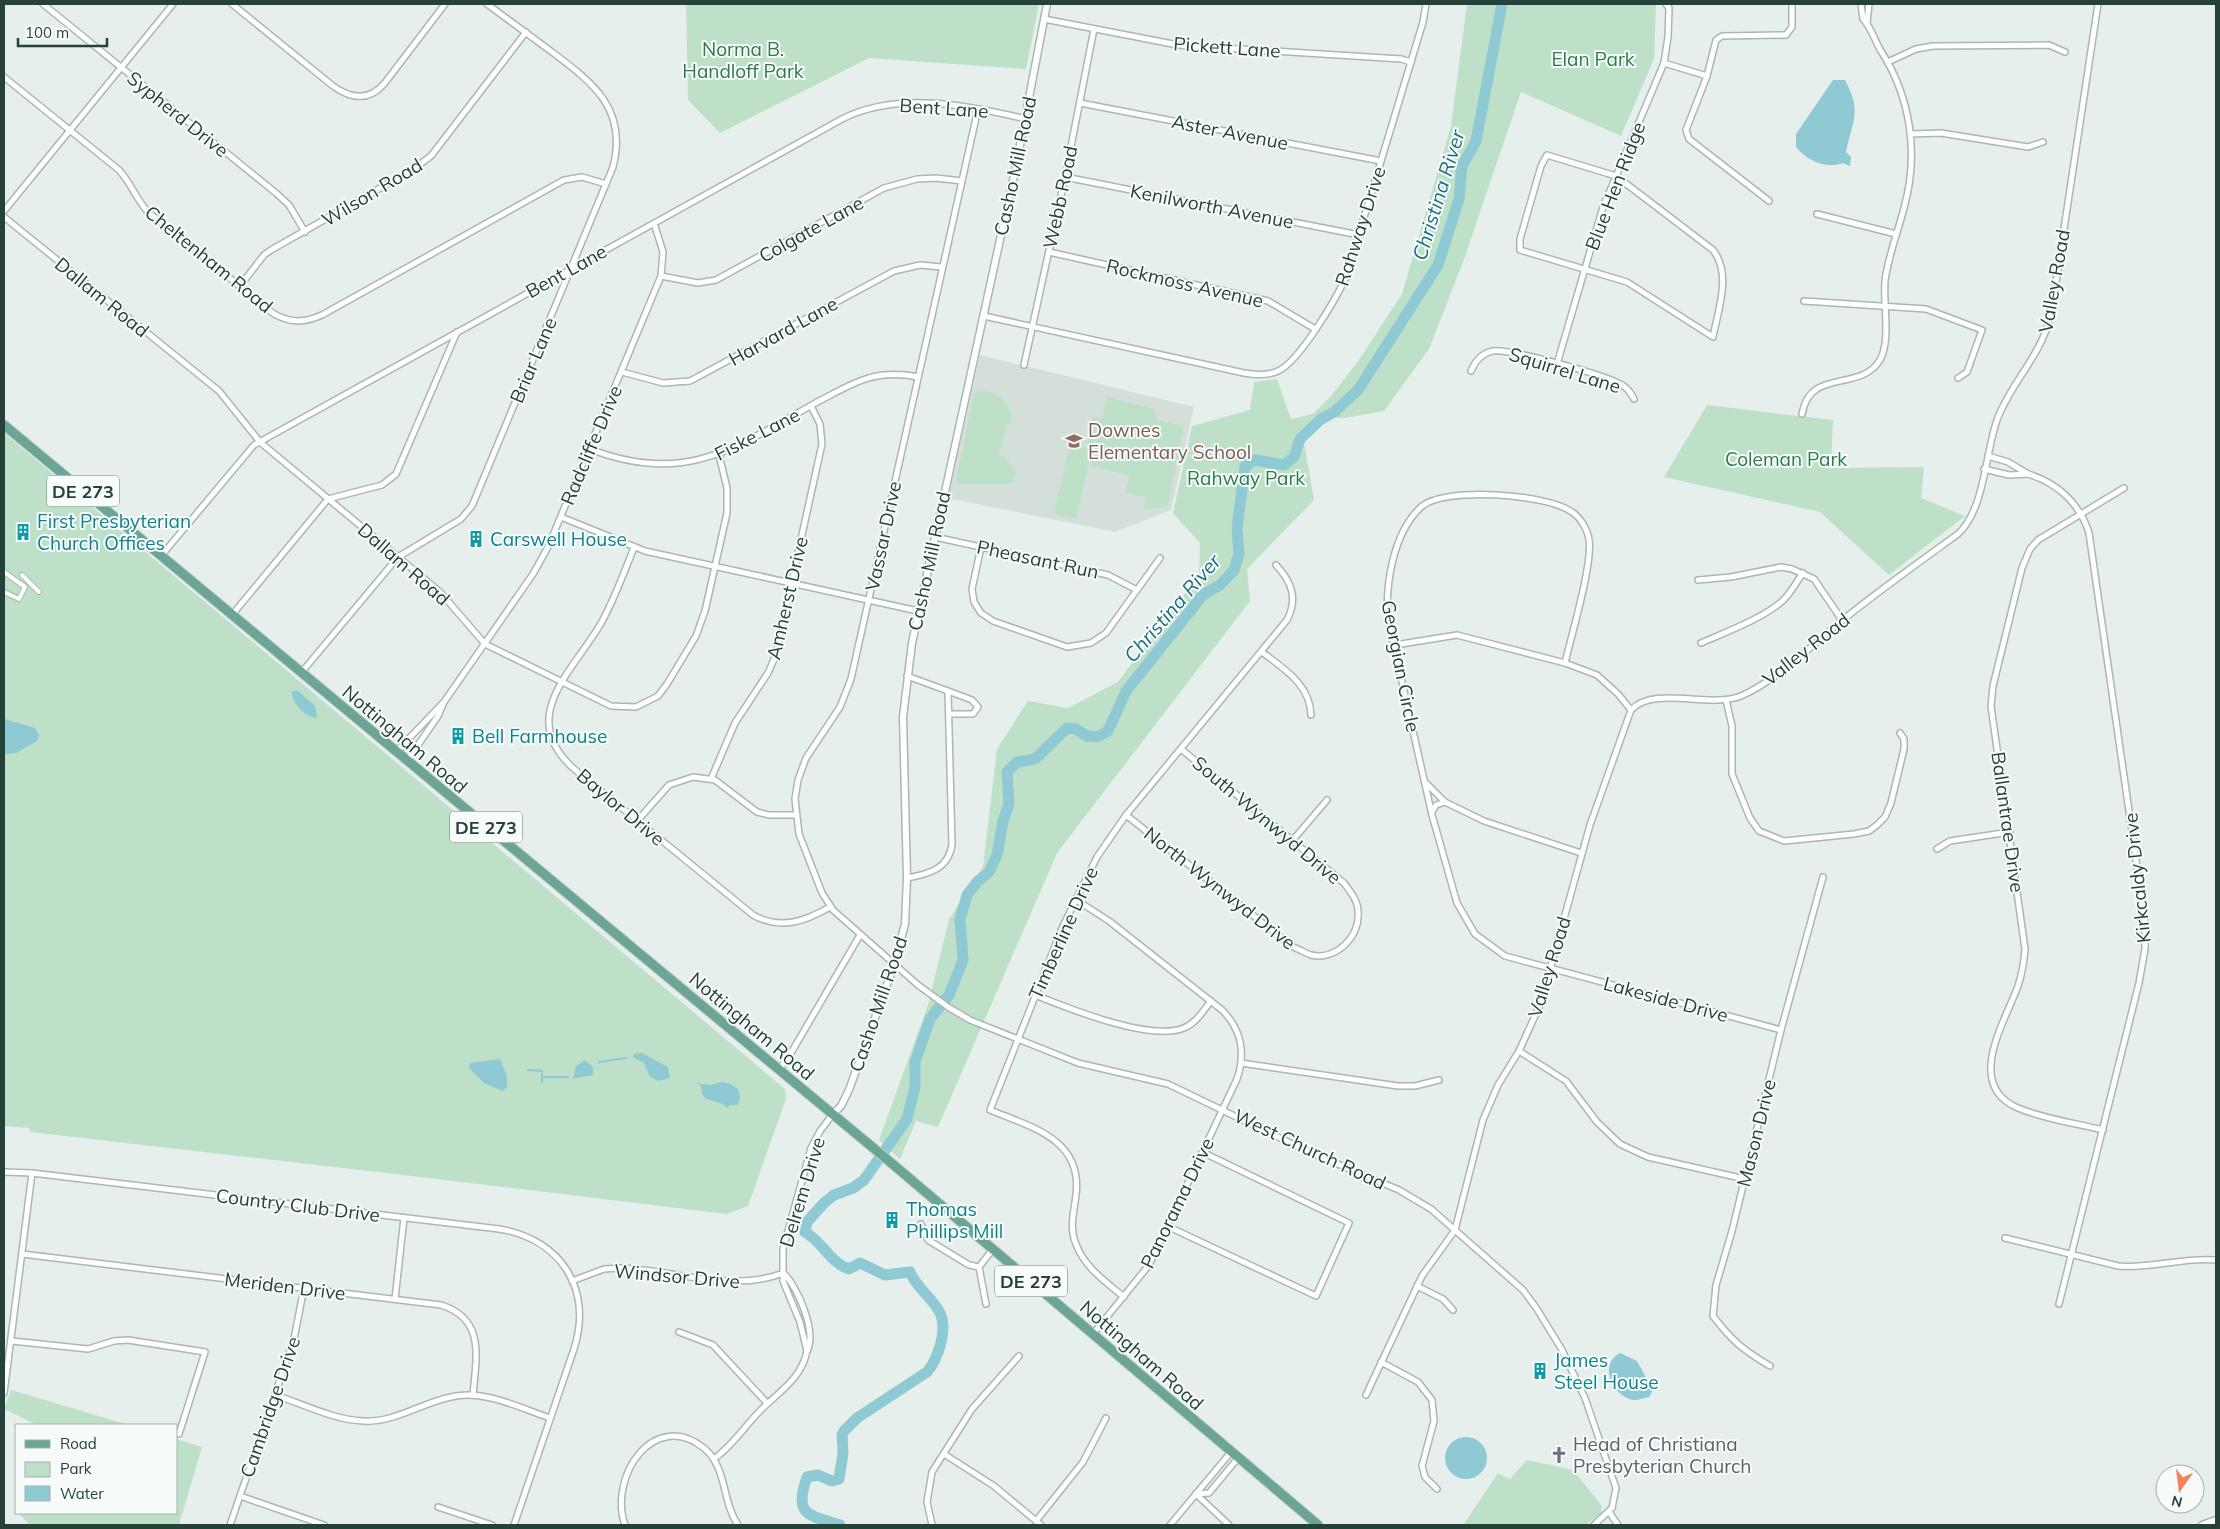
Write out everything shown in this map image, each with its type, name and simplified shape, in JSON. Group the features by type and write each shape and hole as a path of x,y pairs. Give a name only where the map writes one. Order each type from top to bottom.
{"main road":[{"name":"DE 273","path":"4,425 161,556"},
{"name":"Nottingham Road","path":"161,556 833,1114 1318,1525"}],"street":[{"name":"Sypherd Drive","path":"43,4 283,199 305,232"},
{"path":"4,211 173,4"},
{"path":"232,4 334,86 348,95 363,97 375,92 384,84 445,4"},
{"name":"Briar Lane","path":"301,673 398,557 461,519 472,506 613,167 617,146 613,118 607,103 592,83 487,4"},
{"name":"Casho Mill Road","path":"833,1114 847,1094 894,965 905,924 907,878 903,722 906,676 918,611 1026,119 1047,4"},
{"name":"Rahway Drive","path":"984,316 1254,375 1272,373 1286,366 1297,355 1341,288 1359,235 1411,62 1426,4"},
{"path":"1769,201 1694,143 1686,135 1687,125 1707,76 1714,43 1718,38 1786,35 1792,27 1792,4"},
{"path":"1802,414 1803,406 1816,389 1830,382 1862,376 1879,360 1885,340 1884,306 1887,271 1910,179 1910,134 1902,98 1888,62 1863,19 1861,4"},
{"path":"1867,23 1869,4"},
{"name":"Valley Road","path":"1455,1230 1483,1120 1498,1085 1519,1051 1540,1005 1599,797 1631,710 1637,704 1651,699 1726,700 1741,696 1768,680 1842,620 1964,528 1975,507 2001,411 2044,340 2051,315 2098,4"},
{"name":"Blue Hen Ridge","path":"1557,364 1599,218 1664,63 1667,46 1669,5"},
{"name":"Pickett Lane","path":"1044,20 1178,45 1401,59 1411,62"},
{"name":"Webb Road","path":"1024,365 1065,178 1094,29"},
{"name":"Wilson Road","path":"240,286 264,255 412,170 431,156 526,32"},
{"path":"1888,62 1916,49 1933,46 2049,45 2065,52"},
{"path":"1664,63 1707,76"},
{"name":"Cheltenham Road","path":"4,77 126,177 148,212 282,318 306,321 322,315 564,180 582,178 606,184"},
{"name":"Bent Lane","path":"161,556 254,445 832,124 863,110 901,103 978,108 1026,119"},
{"name":"Aster Avenue","path":"1080,103 1381,161"},
{"name":"Vassar Drive","path":"860,935 830,907 822,893 799,834 795,815 796,790 800,771 810,750 844,698 854,668 978,108"},
{"path":"1910,134 1941,133 2028,147 2042,142"},
{"path":"1547,155 1616,176 1705,244 1718,257 1724,274 1713,337 1633,285 1520,250 1519,245 1541,166 1547,155"},
{"name":"Colgate Lane","path":"661,276 698,283 716,280 884,188 917,179 936,178 962,181"},
{"name":"Kenilworth Avenue","path":"1065,178 1359,235"},
{"path":"1817,214 1896,234"},
{"name":"Dallam Road","path":"4,217 219,391 260,442 440,592 486,644 604,704 618,707 644,704 658,696 696,636 705,611 728,504 727,488 719,455"},
{"name":"Radcliffe Drive","path":"396,752 444,702 540,564 590,449 661,276 663,252 654,223"},
{"name":"Rockmoss Avenue","path":"1049,252 1263,300 1278,306 1315,329"},
{"name":"Harvard Lane","path":"622,372 663,383 690,381 894,271 920,265 942,267"},
{"path":"1804,301 1926,309 1982,330 1967,372 1958,378"},
{"path":"231,615 328,499 382,485 396,474 457,332"},
{"name":"Squirrel Lane","path":"1471,371 1477,360 1484,354 1503,350 1618,383 1629,390 1634,399"},
{"name":"Fiske Lane","path":"590,449 620,460 660,465 694,462 719,455 856,381 870,376 892,373 918,377"},
{"name":"Amherst Drive","path":"711,779 738,716 772,665 822,444 820,424 811,406"},
{"name":"Kirkcaldy Drive","path":"1988,456 2008,462 2059,489 2081,514 2087,526 2092,547 2142,889 2146,928 2142,971 2059,1304"},
{"name":"Kirkcaldy Drive","path":"1984,469 2009,475 2028,474"},
{"name":"Ballantrae Drive","path":"2103,1130 2018,1108 2004,1099 1994,1084 1990,1066 1991,1055 2019,984 2024,956 2024,933 1991,706 1993,686 2027,555 2038,540 2124,488"},
{"name":"Georgian Circle","path":"1551,968 1505,956 1474,934 1457,903 1432,815 1388,620 1386,596 1388,578 1408,523 1422,506 1444,497 1473,494 1523,497 1549,501 1573,512 1584,525 1590,541 1588,565 1565,663"},
{"path":"561,517 634,548 918,611"},
{"name":"Pheasant Run","path":"934,537 1108,574 1138,590"},
{"path":"980,547 972,589 974,602 981,613 993,621 1059,645 1083,646 1099,639 1113,625 1160,558"},
{"name":"Baylor Drive","path":"634,548 605,615 561,682 548,714 555,746 573,768 739,905 761,920 777,923 794,922 809,918 830,907"},
{"name":"Timberline Drive","path":"1124,1297 1087,1264 1076,1244 1072,1220 1076,1178 1068,1154 1056,1140 1041,1130 990,1110 1075,899 1097,857 1126,815 1287,620 1293,604 1290,583 1276,565"},
{"path":"1698,580 1731,577 1781,568 1802,573 1814,579 1842,620"},
{"path":"4,572 25,587 19,599 4,592"},
{"path":"1701,643 1775,607 1787,597 1802,573"},
{"path":"22,575 34,590 39,592"},
{"path":"1395,645 1456,635 1565,663 1597,675 1618,694 1631,710"},
{"path":"1262,652 1293,677 1305,690 1310,704 1311,715"},
{"path":"906,676 972,700 978,707 973,714 949,714"},
{"path":"907,878 939,869 945,863 951,851 948,691"},
{"path":"1726,700 1732,726 1732,774 1750,818 1759,831 1784,841 1869,831 1886,817 1904,749 1904,739 1900,733"},
{"name":"Radcliffe Drive","path":"407,762 438,716 444,702"},
{"name":"South Wynwyd Drive","path":"1181,749 1344,883 1352,894 1358,910 1356,925 1344,947"},
{"path":"637,821 660,793 674,782 693,777 711,779 720,783 757,812 769,815 795,815"},
{"path":"1425,782 1445,802 1484,821 1582,853"},
{"path":"1292,841 1327,800"},
{"path":"1432,815 1436,805 1445,802"},
{"name":"North Wynwyd Drive","path":"1126,815 1293,947 1312,955 1336,952 1344,947"},
{"path":"1937,849 1950,841 2010,832"},
{"name":"Mason Drive","path":"1770,1366 1742,1350 1714,1316 1716,1285 1823,877"},
{"path":"1075,899 1110,921 1228,1016 1236,1028 1241,1046 1242,1063 1398,1086 1415,1086 1439,1080"},
{"path":"779,1070 791,1053 860,935"},
{"name":"West Church Road","path":"860,935 938,1000 980,1024 1088,1067 1168,1084 1308,1151 1407,1194 1431,1209 1523,1290 1538,1309 1562,1350 1585,1398 1616,1483 1616,1500 1609,1512"},
{"name":"Lakeside Drive","path":"1551,968 1782,1030"},
{"path":"1035,995 1091,1017 1165,1031 1184,1028 1192,1023 1211,1001"},
{"path":"1519,1051 1566,1082 1597,1122 1620,1144 1648,1157 1745,1180"},
{"name":"Panorama Drive","path":"1093,1334 1145,1271 1242,1063"},
{"name":"Delrem Drive","path":"714,1459 733,1444 751,1420 795,1378 804,1364 807,1351 812,1343 809,1323 789,1279 783,1273 783,1249 811,1148 820,1131 833,1114"},
{"path":"1167,1226 1316,1296 1350,1224 1202,1152"},
{"name":"Country Club Drive","path":"4,1172 32,1173 499,1229 526,1236 542,1245 560,1259 572,1280 580,1305 579,1331 514,1525"},
{"path":"4,1393 32,1173"},
{"path":"395,1299 404,1218"},
{"path":"921,1224 928,1240 969,1265 979,1267"},
{"path":"1366,1395 1426,1268 1455,1230"},
{"path":"2005,1238 2127,1267 2179,1260 2216,1260"},
{"path":"986,1304 979,1267 993,1249"},
{"name":"Meriden Drive","path":"22,1254 441,1305 455,1310 466,1320 477,1345 473,1395"},
{"name":"Windsor Drive","path":"572,1280 604,1269 621,1268 743,1282 765,1280 783,1273"},
{"path":"1417,1286 1444,1299 1453,1310"},
{"name":"Cambridge Drive","path":"230,1525 298,1328 304,1288"},
{"path":"679,1332 713,1345 767,1404"},
{"path":"12,1340 88,1349 128,1340 205,1352 179,1434"},
{"path":"932,1525 928,1509 928,1489 932,1472 972,1409 1019,1356"},
{"path":"1382,1362 1418,1382 1432,1400 1434,1421 1422,1466 1425,1477 1437,1489"},
{"path":"275,1395 344,1418 364,1421 394,1417 451,1396 473,1395 497,1400 550,1418"},
{"path":"1036,1521 1082,1462 1106,1418"},
{"path":"625,1525 621,1504 624,1479 632,1462 648,1445 663,1439 686,1439 700,1446 714,1459 728,1507 738,1525"},
{"path":"1170,1525 1231,1452"},
{"path":"944,1454 994,1486 1041,1525"},
{"path":"1196,1494 1209,1493 1238,1458"},
{"path":"1196,1494 1229,1525"},
{"path":"240,1496 324,1525"},
{"path":"438,1507 492,1525"},
{"path":"1594,1525 1609,1512 1618,1525"},
{"path":"2202,1525 2216,1520"}],"shaded area":[{"name":"Downes Elementary School","path":"980,355 1194,407 1171,510 1115,532 948,498"}],"green space":[{"name":"Norma B. Handloff Park","path":"686,4 1039,4 1026,69 869,58 720,133 688,100"},
{"name":"Rahway Park","path":"1467,4 1656,4 1654,59 1621,136 1521,92 1463,262 1429,349 1384,411 1344,418 1314,418 1302,431 1314,500 1247,569 1250,601 1057,853 938,1127 916,1121 900,1159 879,1140 928,1005 949,919 983,867 997,749 1028,701 1068,708 1118,682 1199,575 1200,543 1173,513 1192,426 1250,410 1254,382 1277,379 1291,419 1313,414 1331,396 1359,360 1402,294 1451,126"},
{"path":"977,391 990,392 996,395 1009,409 1012,422 1007,425 999,455 1005,457 1016,473 1014,480 1009,484 962,484 956,481 973,396"},
{"path":"1107,397 1155,409 1157,420 1184,426 1168,506 1144,509 1145,497 1126,493 1129,475 1091,467 1095,448 1087,446 1093,417 1102,419"},
{"name":"Coleman Park","path":"1707,405 1833,420 1831,468 1924,467 1921,498 1965,516 1889,575 1820,512 1664,477"},
{"path":"4,433 785,1089 786,1099 748,1206 727,1214 30,1132 30,1128 4,1126"},
{"path":"1070,444 1092,449 1076,519 1054,514"},
{"path":"11,1390 126,1424 35,1424 4,1409"},
{"path":"178,1440 202,1447 179,1525 30,1525 19,1514 178,1514"},
{"path":"1527,1460 1573,1470 1602,1506 1601,1513 1586,1525 1463,1525 1498,1473 1510,1479"}],"water":[{"path":"1833,80 1845,80 1855,108 1846,152 1851,157 1850,166 1843,163 1830,165 1811,160 1796,147 1796,134"},
{"path":"297,690 315,706 317,718 300,709 294,701 292,692"},
{"path":"4,719 35,728 39,735 37,741 16,753 4,754"},
{"path":"642,1053 668,1067 670,1078 658,1081 650,1077 644,1063 633,1057 634,1054"},
{"path":"500,1059 507,1076 507,1087 503,1091 484,1083 469,1068 470,1063"},
{"path":"585,1060 593,1067 593,1075 573,1079 576,1066"},
{"path":"722,1082 729,1083 738,1089 740,1096 738,1105 729,1105 728,1108 720,1103 706,1099 702,1094 701,1086 696,1083 710,1085"},
{"path":"1620,1353 1637,1361 1653,1390 1649,1397 1633,1400 1619,1393 1614,1386 1610,1379 1610,1364 1613,1358"},
{"path":"1466,1437 1481,1443 1487,1458 1481,1473 1466,1479 1451,1473 1445,1458 1451,1443"}],"waterway":[{"name":"Christina River","path":"840,1525 812,1516 803,1507 803,1490 807,1477 818,1475 832,1481 839,1479 843,1453 842,1435 844,1431 857,1418 927,1372 935,1360 941,1344 943,1328 940,1313 910,1272 885,1275 860,1263 849,1269 842,1266 805,1232 807,1222 834,1195 853,1188 864,1180 907,1119 915,1087 915,1062 930,1019 949,995 963,960 960,920 967,895 978,881 989,872 997,855 1003,821 1009,804 1007,772 1017,762 1035,759 1067,728 1076,729 1087,736 1097,737 1108,731 1126,691 1203,595 1220,585 1234,570 1239,554 1237,528 1245,466 1255,460 1284,465 1294,457 1300,439 1320,420 1334,412 1358,390 1438,265 1459,199 1462,166 1476,141 1502,4"},
{"path":"599,1062 626,1058"},
{"path":"528,1070 542,1071 542,1082"},
{"path":"543,1077 568,1077"}],"place":[{"name":"Downes Elementary School","path":"1074,441"},
{"name":"First Presbyterian Church Offices","path":"23,532"},
{"name":"Carswell House","path":"476,539"},
{"name":"Bell Farmhouse","path":"458,736"},
{"name":"Thomas Phillips Mill","path":"892,1220"},
{"name":"James Steel House","path":"1540,1371"},
{"name":"Head of Christiana Presbyterian Church","path":"1559,1455"}],"park label":[{"name":"Elan Park","path":"1593,59"}]}
